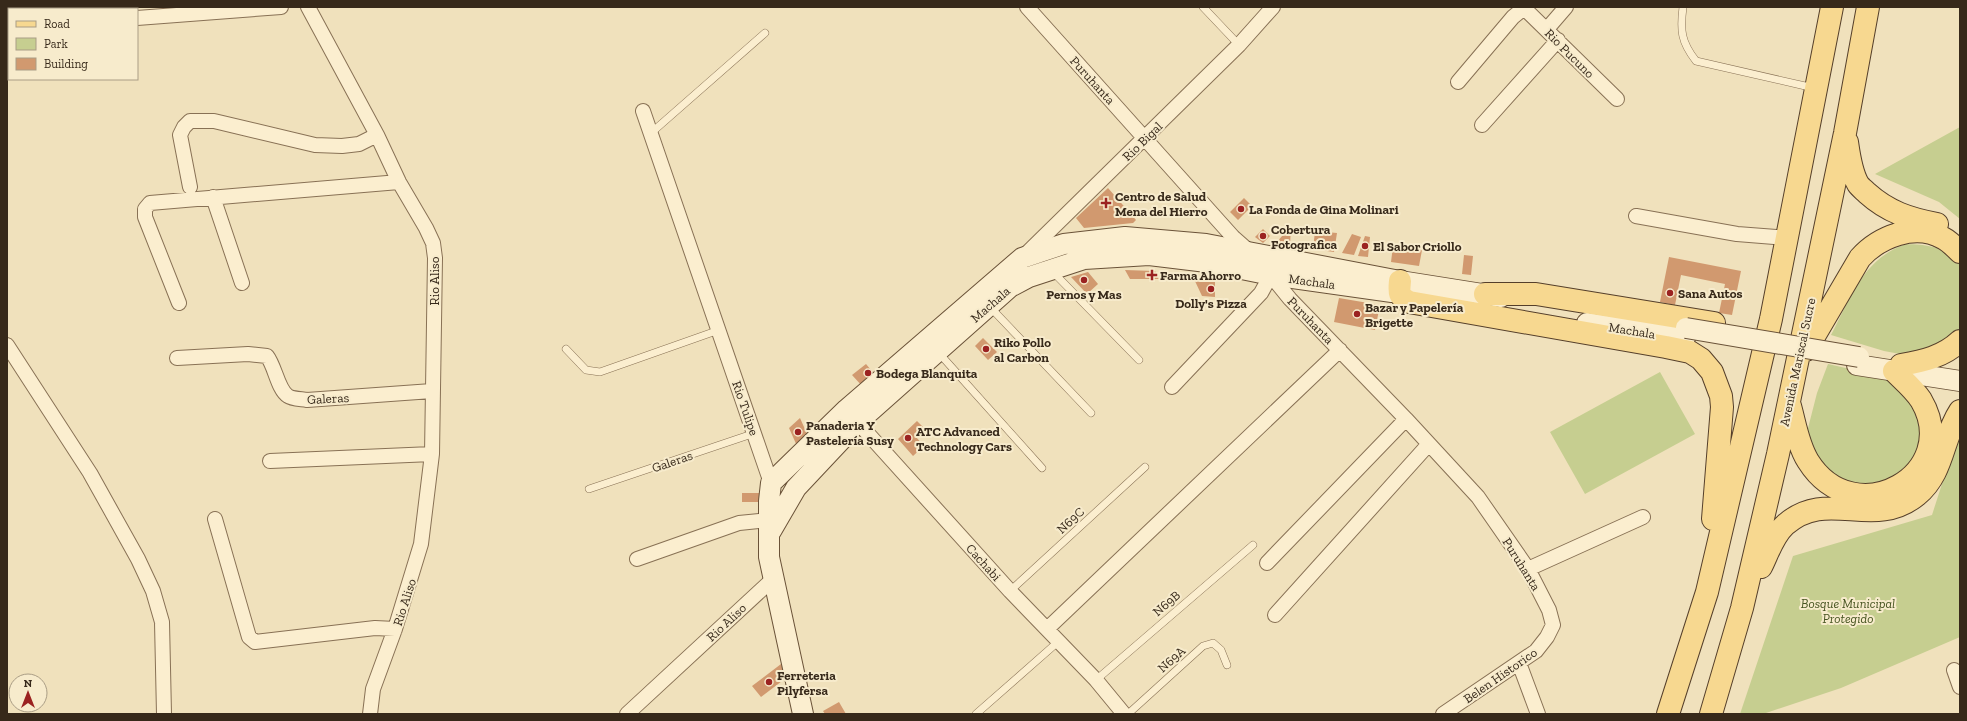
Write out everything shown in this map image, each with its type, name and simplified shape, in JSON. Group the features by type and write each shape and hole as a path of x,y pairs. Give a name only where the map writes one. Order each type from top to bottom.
{"main road":[{"path":"1668,714 1707,592 1771,319 1832,7"},
{"name":"Avenida Mariscal Sucre","path":"1711,714 1742,608 1797,367 1845,133 1868,7"},
{"path":"1845,133 1851,166 1859,185 1872,197 1882,205 1902,216 1950,228 1960,233"},
{"path":"1797,367 1860,258 1868,249 1891,236 1916,232 1942,237 1960,252"},
{"name":"Machala","path":"771,483 852,415 1022,258 1064,244 1125,237 1206,244 1250,252 1399,287 1858,361 1960,381"},
{"name":"Machala","path":"770,526 796,488 852,415 937,351 1010,287 1029,277 1084,259 1149,255 1207,262 1271,275 1485,294 1685,333"},
{"path":"1399,287 1403,299 1418,304 1666,347 1690,352 1701,359 1712,372 1718,385 1722,407 1707,592"},
{"path":"1485,294 1536,294 1750,330 1761,327 1771,319"},
{"path":"1789,402 1798,436 1807,460 1821,477 1830,485 1851,494 1862,496 1885,493 1896,489 1914,474 1926,455 1930,432 1929,421 1921,400 1897,368 1935,357 1960,341"},
{"name":"Machala","path":"1897,368 1960,376"},
{"path":"1742,608 1774,540 1785,525 1795,518 1823,507 1858,511 1888,510 1908,502 1918,494 1932,478 1940,464 1952,424 1960,411"},
{"name":"Rio Tulipe","path":"771,483 769,557 803,714"}],"street":[{"path":"138,18 281,7"},
{"name":"Rio Aliso","path":"308,7 377,135 399,182 426,228 433,243 435,258 432,454 421,544 395,629 373,688 370,714"},
{"name":"Puruhanta","path":"1027,7 1146,138 1233,237 1250,252 1271,275 1290,299 1406,419 1478,497 1528,569 1549,610 1553,625 1551,630"},
{"name":"Rio Bigal","path":"1022,258 1239,46 1273,7"},
{"path":"1458,82 1513,17 1524,7"},
{"name":"Rio Pucuno","path":"1524,7 1617,99"},
{"path":"1547,29 1566,7"},
{"path":"1482,125 1558,40"},
{"name":"Rio Tulipe","path":"643,111 771,483"},
{"path":"190,188 180,135 184,127 190,122 214,121 315,145 342,146 359,144 377,135"},
{"path":"179,303 145,217 145,209 150,203 399,182"},
{"path":"213,197 242,283"},
{"path":"1636,216 1737,234 1788,238"},
{"path":"1022,258 1029,277"},
{"path":"1172,387 1261,293 1271,275"},
{"path":"7,345 90,473 138,559 153,591 162,622 164,714"},
{"path":"1048,629 1340,350"},
{"name":"Galeras","path":"177,358 248,354 267,356 272,361 283,390 288,396 307,400 432,391"},
{"name":"Cachabi","path":"852,415 1010,591 1096,680 1124,714"},
{"path":"1267,563 1406,419"},
{"path":"1275,615 1428,444"},
{"path":"270,462 432,454"},
{"path":"1528,569 1643,517"},
{"path":"215,519 249,637 255,642 375,628 395,629"},
{"path":"637,559 739,523 770,526"},
{"name":"Rio Aliso","path":"626,714 773,579"},
{"name":"Belen Historico","path":"1443,714 1536,651 1551,630"},
{"path":"1519,663 1538,714"},
{"path":"1954,670 1960,688"}],"lane":[{"path":"1203,7 1239,46"},
{"path":"1683,7 1680,26 1684,43 1696,61 1816,89"},
{"path":"651,133 765,33"},
{"path":"1050,270 1139,360"},
{"path":"989,305 1091,413"},
{"path":"566,348 586,370 600,372 719,330"},
{"path":"937,351 1042,468"},
{"name":"Galeras","path":"589,489 755,433"},
{"name":"N69C","path":"1010,591 1145,467"},
{"name":"N69B","path":"1096,680 1253,545"},
{"path":"976,714 1059,641"},
{"name":"N69A","path":"1128,714 1203,646 1212,644 1221,650 1227,665"}],"green space":[{"path":"1960,127 1960,219 1939,202 1875,174"},
{"path":"1906,244 1929,246 1941,250 1960,263 1960,332 1916,357 1884,351 1831,335 1852,293 1869,269 1879,259"},
{"path":"1828,364 1868,373 1898,383 1916,404 1921,441 1913,460 1893,477 1874,485 1854,484 1817,467 1806,436 1817,393"},
{"path":"1660,372 1695,434 1585,494 1550,432"},
{"name":"Bosque Municipal Protegido","path":"1960,428 1960,637 1841,688 1763,714 1740,714 1793,556 1932,515"}],"building":[{"name":"Centro de Salud Mena del Hierro","path":"1108,188 1136,220 1133,223 1084,228 1076,218"},
{"name":"La Fonda de Gina Molinari","path":"1244,198 1252,206 1238,220 1230,212"},
{"path":"1291,226 1290,246 1275,244"},
{"name":"Cobertura Fotografica","path":"1263,229 1270,236 1263,243 1255,237"},
{"path":"1315,231 1337,233 1334,252 1313,249"},
{"path":"1352,234 1361,237 1354,255 1342,253"},
{"name":"El Sabor Criollo","path":"1365,236 1370,237 1368,257 1358,256"},
{"path":"1393,246 1422,250 1419,266 1391,262"},
{"path":"1464,255 1473,256 1471,275 1462,274"},
{"name":"Sana Autos","path":"1669,257 1741,271 1732,315 1719,313 1725,284 1681,275 1675,305 1660,302"},
{"path":"1125,270 1155,271 1159,279 1130,279"},
{"name":"Pernos y Mas","path":"1088,272 1098,284 1087,294 1071,277"},
{"path":"1194,279 1215,282 1215,297 1202,296"},
{"name":"Bazar y Papelería Brigette","path":"1339,298 1380,305 1375,330 1334,322"},
{"name":"Riko Pollo al Carbon","path":"983,338 997,352 988,360 975,346"},
{"path":"866,364 876,376 863,387 852,375"},
{"name":"Panaderia Y Pastelería Susy","path":"800,418 808,436 797,446 789,428"},
{"name":"ATC Advanced Technology Cars","path":"917,421 925,429 916,437 924,446 913,456 898,439"},
{"path":"742,493 759,493 759,502 742,502"},
{"name":"Ferreteria Pilyfersa","path":"781,664 786,678 761,697 752,686"},
{"path":"839,702 846,714 825,714 823,711"}],"place":[{"name":"Centro de Salud Mena del Hierro","path":"1106,203"},
{"name":"La Fonda de Gina Molinari","path":"1241,209"},
{"name":"Cobertura Fotografica","path":"1263,236"},
{"name":"El Sabor Criollo","path":"1365,246"},
{"name":"Farma Ahorro","path":"1152,275"},
{"name":"Pernos y Mas","path":"1084,280"},
{"name":"Dolly's Pizza","path":"1211,289"},
{"name":"Sana Autos","path":"1670,293"},
{"name":"Bazar y Papelería Brigette","path":"1357,314"},
{"name":"Riko Pollo al Carbon","path":"986,349"},
{"name":"Bodega Blanquita","path":"868,373"},
{"name":"Panaderia Y Pastelería Susy","path":"798,432"},
{"name":"ATC Advanced Technology Cars","path":"908,438"},
{"name":"Ferreteria Pilyfersa","path":"769,682"}]}
